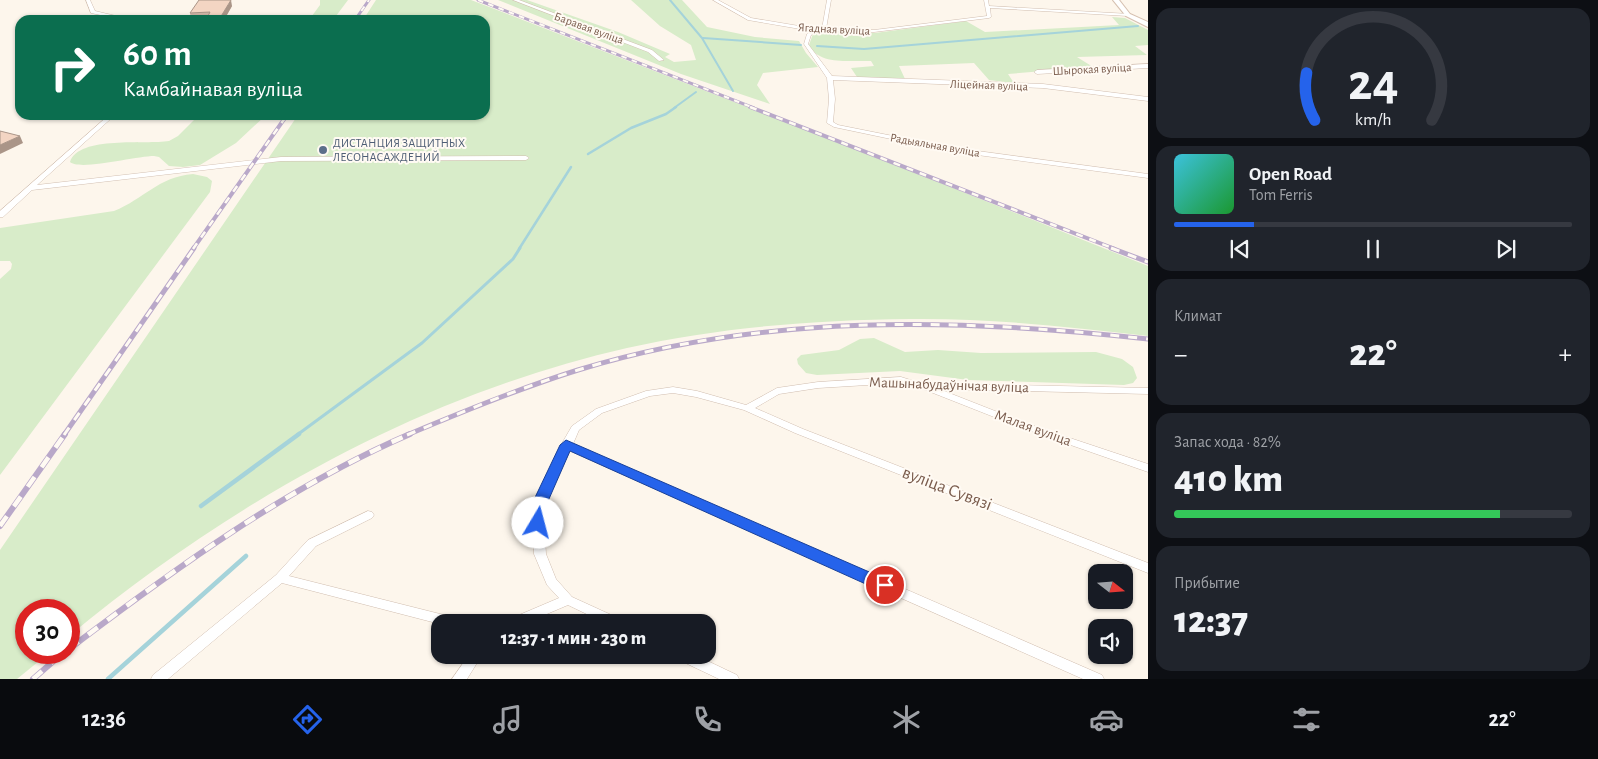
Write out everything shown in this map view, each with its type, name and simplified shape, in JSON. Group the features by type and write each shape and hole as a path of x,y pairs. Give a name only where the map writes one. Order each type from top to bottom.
{"street":[{"path":"88,0 93,12 107,15"},
{"name":"Баравая вуліца","path":"515,0 650,51 662,60"},
{"name":"Ягадная вуліца","path":"714,0 750,20 817,30 874,31 989,17 989,7"},
{"path":"824,29 829,0"},
{"path":"986,0 989,7 1128,15 1148,25"},
{"path":"1116,0 1128,15"},
{"path":"817,30 811,32 806,44 830,78"},
{"name":"Шырокая вуліца","path":"1037,72 1148,66"},
{"name":"Ліцейная вуліца","path":"830,78 1043,86 1148,99"},
{"name":"Радыяльная вуліца","path":"830,78 832,99 830,123 836,126 948,149 1148,176"},
{"path":"0,215 106,120"},
{"path":"31,188 281,159 526,158"},
{"name":"Машынабудаўнічая вуліца","path":"747,408 777,391 901,380 919,386 1148,390"},
{"name":"Малая вуліца","path":"919,386 1025,426 1148,468"},
{"path":"597,614 568,600 551,582 540,554 538,508 575,428 598,411 650,393 673,390 697,394 747,408"},
{"name":"вуліца Сувязі","path":"747,408 799,431 1148,568"},
{"path":"566,445 1097,679"},
{"path":"158,679 280,578 312,543 368,515"},
{"path":"280,578 431,617"},
{"path":"535,614 568,600"},
{"path":"459,679 470,664"},
{"path":"701,664 732,679"}],"green space":[{"path":"320,0 348,0 337,15 313,15 320,5"},
{"path":"376,0 471,0 856,149 1148,266 1148,336 1059,326 970,320 839,321 768,326 697,335 627,348 551,368 476,394 403,424 332,459 262,498 196,541 131,587 80,627 80,599 15,599 15,664 35,664 17,679 0,679 0,550 295,120 490,120 490,15 366,15"},
{"path":"498,0 527,0 618,32 670,54 665,57 674,62 696,60 691,45 660,26 631,0 682,0 707,27 755,37 799,41 818,67 763,73 757,85 770,104 681,74"},
{"path":"1112,17 1125,18 1148,30 1148,45 1135,46 1147,55 1077,57 1093,67 1008,74 1014,83 989,80 974,63 899,66 905,79 857,77 851,68 874,66 871,61 828,59 814,52 809,45 813,34 826,30 875,33 966,21 985,32 1119,25"},
{"path":"194,120 261,120 236,143 200,165 169,166 159,157 154,156 85,165 70,162 76,154 86,148 114,143 169,141 178,136"},
{"path":"193,174 207,177 212,181 210,192 0,475 0,279 11,269 12,264 10,261 0,261 0,228 114,211 170,179"},
{"path":"874,338 905,352 938,350 981,353 1096,352 1122,359 1133,367 1137,378 1133,383 1124,385 968,380 900,371 817,375 806,373 798,364 797,359 801,355 839,350 860,339"}],"building":[{"path":"199,0 231,0 222,15 208,15 210,12 190,13"},
{"path":"0,131 20,136 0,145"}],"waterway":[{"path":"670,0 702,38 733,91"},
{"path":"817,46 864,49 1138,26"},
{"path":"703,38 801,45"},
{"path":"674,108 696,92"},
{"path":"588,154 631,128 666,114 676,107"},
{"path":"519,249 571,167"},
{"path":"297,435 422,343 513,259 520,248"},
{"path":"201,506 299,434"},
{"path":"108,679 246,556"}],"railway":[{"path":"358,15 369,0"},
{"path":"478,0 754,108"},
{"path":"750,107 1115,249"},
{"path":"193,249 283,120"},
{"path":"64,435 194,248"},
{"path":"1111,248 1148,262"},
{"path":"407,435 513,392 578,370 648,351 719,338 861,325 933,325 1005,327 1148,339"},
{"path":"0,526 65,434"},
{"path":"80,641 191,559 276,504 364,455 410,434"},
{"path":"33,679 50,664"}],"place":[{"name":"ДИСТАНЦИЯ ЗАЩИТНЫХ ЛЕСОНАСАЖДЕНИЙ","path":"323,150"}],"route":[{"path":"538,523 538,508 566,445 885,585"}]}
